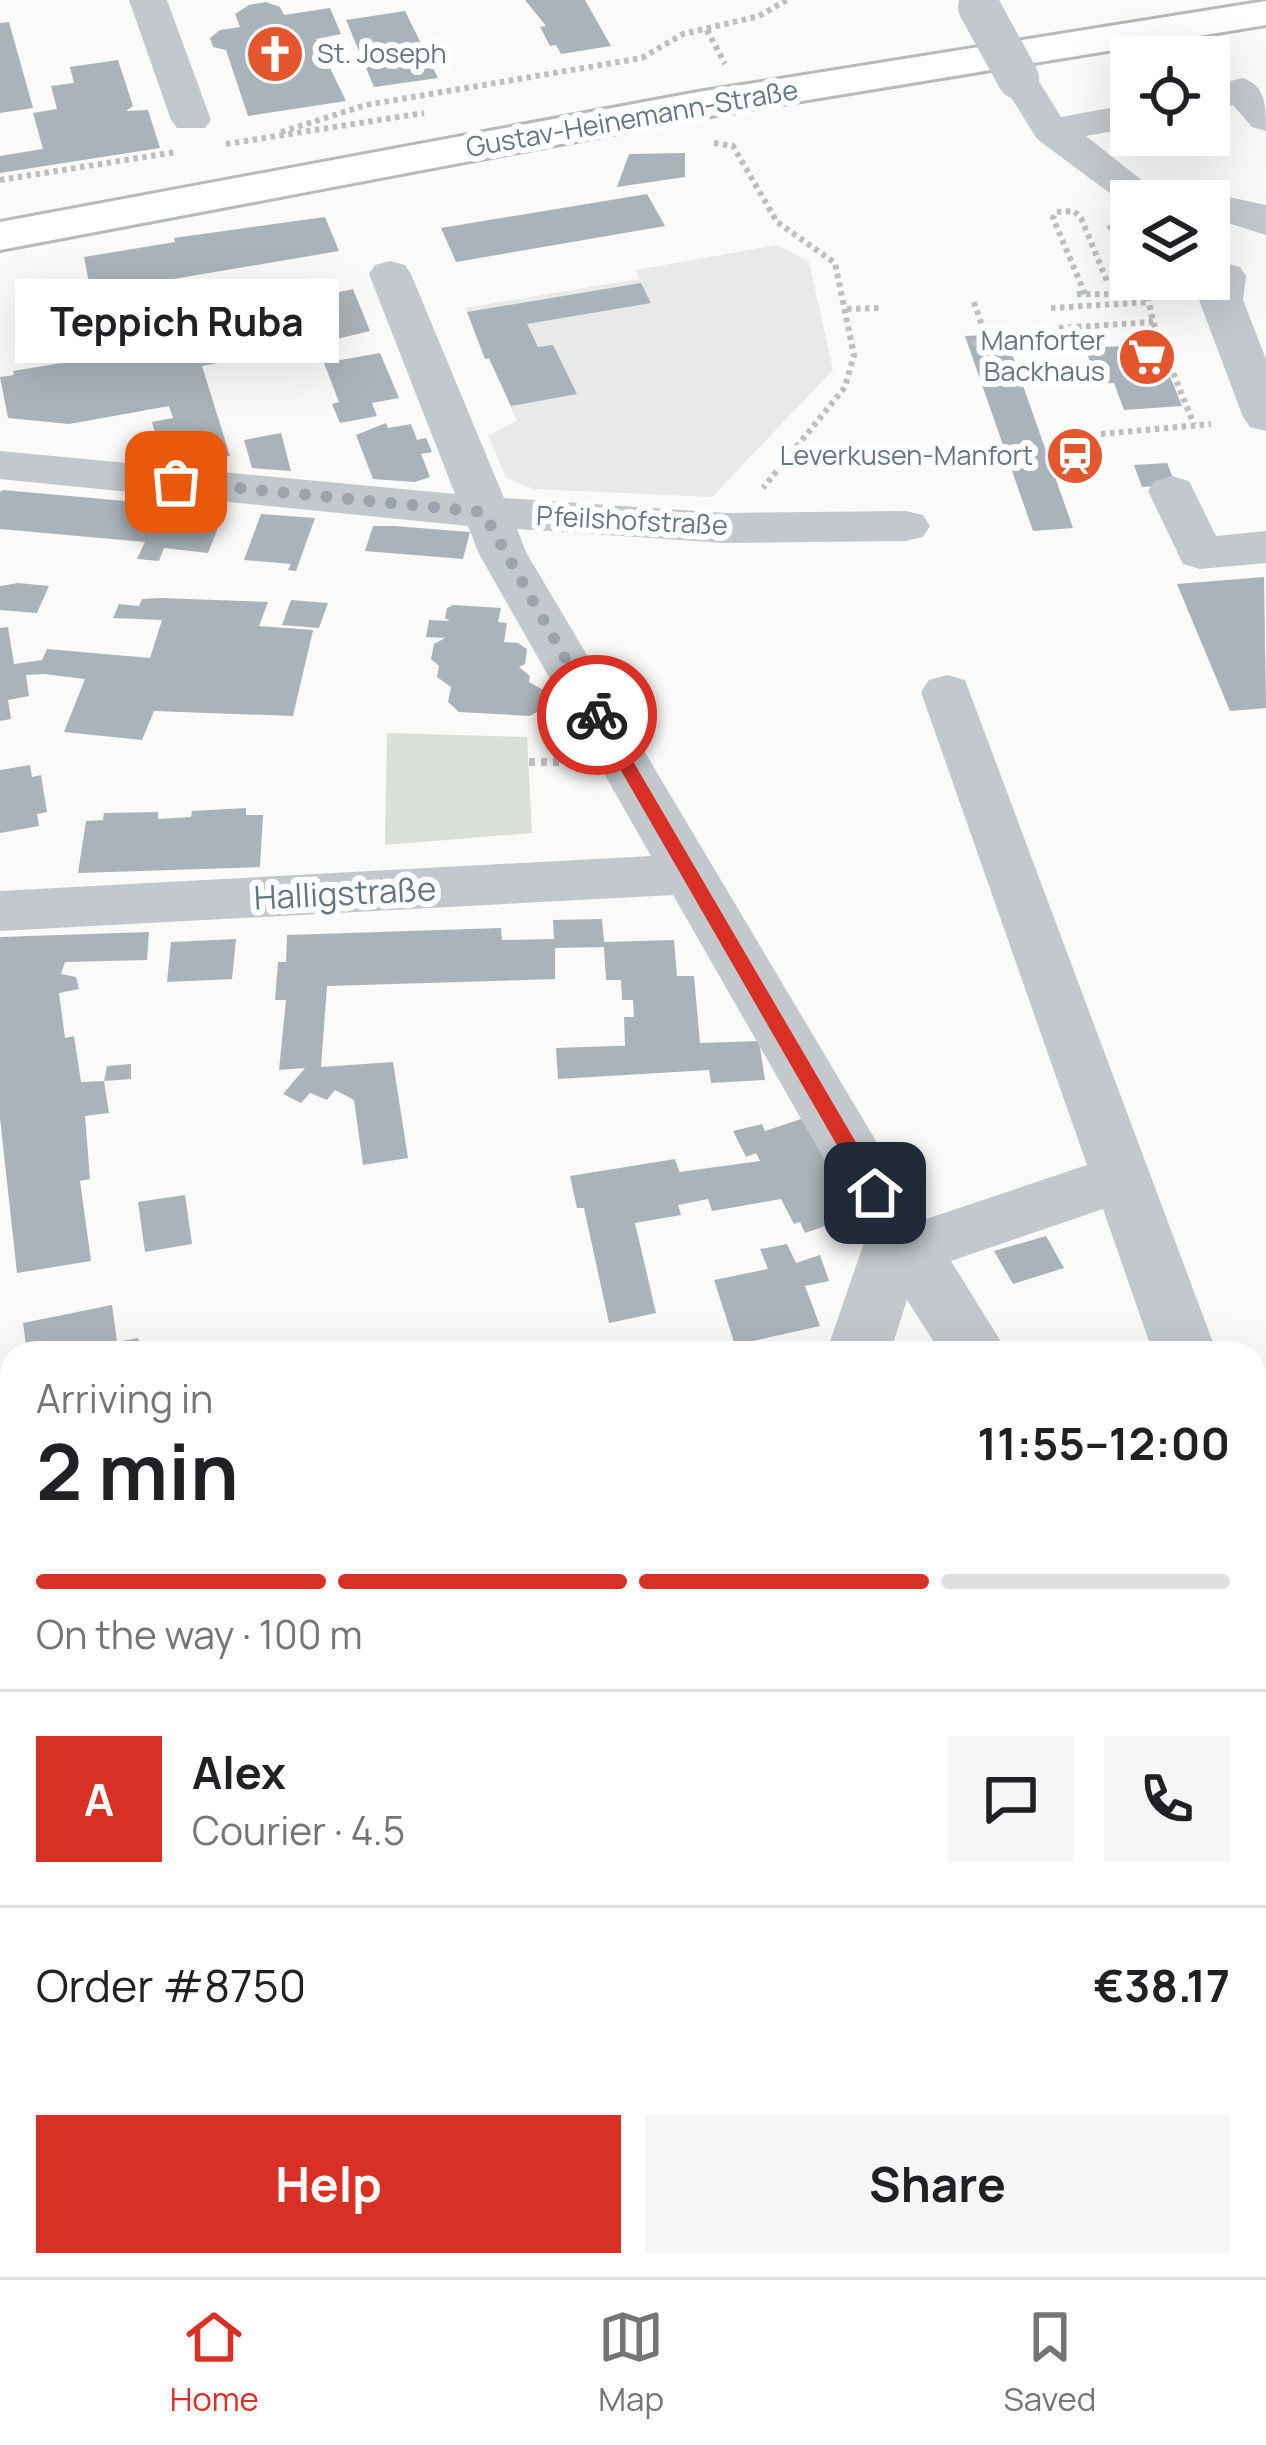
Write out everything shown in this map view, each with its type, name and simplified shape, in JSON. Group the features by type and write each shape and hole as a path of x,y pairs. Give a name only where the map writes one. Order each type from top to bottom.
{"main road":[{"name":"Gustav-Heinemann-Straße","path":"0,202 376,136 1219,0"},
{"name":"Gustav-Heinemann-Straße","path":"0,236 698,105 1266,14"}],"street":[{"path":"148,0 196,139"},
{"path":"978,4 1051,131 1118,180"},
{"path":"1230,94 1242,91 1266,118"},
{"path":"1051,131 1110,120"},
{"path":"1230,209 1266,222"},
{"path":"1233,272 1221,300 1256,367 1266,417"},
{"path":"390,274 483,512 904,1241 968,1341"},
{"name":"Pfeilshofstraße","path":"0,465 483,512 726,528 905,526"},
{"path":"1172,491 1200,553 1266,547"},
{"path":"947,692 1180,1341"},
{"name":"Halligstraße","path":"0,911 690,874"},
{"path":"904,1241 1122,1178"},
{"path":"864,1341 904,1241"}],"path":[{"path":"0,180 196,139 256,140 366,105 643,58 683,34 759,16 787,0"},
{"path":"707,30 725,64"},
{"path":"712,142 733,146 777,222 835,263 854,355 845,387 807,438 726,528"},
{"path":"1074,211 1081,218 1107,281 1138,281 1149,292 1081,294 1053,218 1056,212 1074,211"},
{"path":"974,302 985,335 1002,344"},
{"path":"1051,308 1150,302 1153,322 1194,425"},
{"path":"847,309 880,308"},
{"path":"1059,328 1153,322"},
{"path":"973,345 985,335"},
{"path":"1163,347 1179,346"},
{"path":"1100,434 1210,424"}],"shaded area":[{"path":"777,245 809,262 833,370 712,497 534,489 506,478 488,435 517,421 465,308 639,279 636,270"},
{"path":"387,733 527,737 532,833 385,845"}],"building":[{"path":"525,0 585,0 611,46 561,54 556,45 550,46 540,27 546,26"},
{"name":"St. Joseph","path":"266,2 280,7 284,15 330,8 341,34 316,39 346,101 248,116 226,50 213,47 210,38 220,30 240,27 235,14"},
{"path":"405,11 438,78 374,87 346,20"},
{"path":"9,22 33,108 0,113 0,23"},
{"path":"118,60 133,106 126,111 148,110 160,148 0,173 0,156 43,149 33,113 57,109 51,86 74,83 70,67"},
{"path":"685,153 685,177 617,187 629,154"},
{"path":"647,194 665,226 456,262 441,228"},
{"path":"325,217 339,251 91,293 84,257 175,242 174,238"},
{"path":"641,283 651,303 527,324 538,347 553,345 577,394 511,406 489,358 485,359 467,312"},
{"path":"353,289 370,331 316,344 300,301"},
{"path":"203,316 218,363 202,366 230,456 196,462 137,457 132,441 156,437 152,422 173,418 169,406 69,424 8,418 0,377 176,344 168,322"},
{"path":"95,328 100,353 49,361 45,340"},
{"path":"1005,334 1073,528 1033,531 965,336"},
{"path":"1157,344 1182,406 1124,410 1114,383 1098,384 1085,348"},
{"path":"380,353 399,398 372,403 377,416 340,423 332,404 339,402 324,363"},
{"path":"386,423 388,428 411,424 417,440 426,438 432,452 421,454 430,477 415,482 373,479 356,435"},
{"path":"281,433 291,471 252,468 244,440"},
{"path":"1167,463 1176,485 1142,487 1134,465"},
{"path":"0,492 225,510 208,553 164,548 159,561 137,559 145,542 0,529"},
{"path":"261,514 315,518 296,571 288,570 291,564 244,560"},
{"path":"373,526 470,532 463,559 365,551"},
{"path":"1264,577 1266,708 1230,711 1177,584"},
{"path":"0,586 49,586 37,613 0,610"},
{"path":"142,599 268,602 259,626 313,630 293,716 154,711 142,740 64,732 85,679 44,674 26,675 29,696 8,700 11,719 0,721 0,628 8,627 14,664 42,660 47,649 150,658 162,620 113,618 119,604 139,606"},
{"path":"291,600 328,603 319,628 282,625"},
{"path":"453,605 501,608 498,622 507,623 504,642 527,649 525,664 519,667 530,676 529,682 547,692 544,708 530,716 459,712 448,702 451,687 437,677 439,666 431,659 434,644 445,638 426,637 429,620 450,621 445,618"},
{"path":"30,765 32,777 41,775 47,812 37,814 39,826 0,833 0,770"},
{"path":"246,808 246,815 263,815 260,867 78,873 86,821 103,820 104,813 158,812 158,819 191,817 192,811"},
{"path":"602,919 604,942 674,940 677,976 694,976 700,1043 625,1046 624,1017 634,1017 633,1000 622,1000 621,980 606,980 604,947 555,948 555,979 327,986 321,1067 393,1062 408,1158 363,1165 354,1100 335,1090 327,1100 310,1093 301,1103 283,1094 305,1068 279,1070 286,1000 275,1000 278,962 286,962 287,935 501,928 502,940 554,939 553,920"},
{"path":"149,932 147,960 65,962 61,974 76,977 79,989 59,993 65,1038 74,1036 81,1082 104,1081 109,1113 85,1116 90,1179 80,1181 91,1261 17,1273 0,1118 0,937"},
{"path":"236,939 232,979 167,982 171,942"},
{"path":"759,1041 765,1080 711,1083 709,1070 558,1079 556,1048"},
{"path":"131,1064 131,1079 104,1081 107,1066"},
{"path":"810,1116 859,1202 828,1212 834,1223 805,1233 800,1222 794,1224 781,1199 712,1211 708,1199 678,1205 681,1215 635,1223 656,1313 609,1323 584,1208 577,1208 570,1176 675,1159 679,1172 760,1161 756,1153 746,1157 733,1131 762,1124 765,1131"},
{"path":"185,1195 192,1244 145,1252 138,1202"},
{"path":"1046,1236 1064,1268 1013,1284 994,1251"},
{"path":"787,1244 796,1263 820,1255 829,1281 805,1286 820,1326 734,1341 714,1280 768,1269 760,1249"},
{"path":"112,1305 117,1341 25,1341 23,1323"}],"way so far":[{"path":"176,482 483,512 597,715"}],"place":[{"name":"St. Joseph","path":"275,54"},
{"name":"Manforter Backhaus","path":"1147,357"},
{"name":"Leverkusen-Manfort","path":"1075,456"},
{"name":"Teppich Ruba","path":"176,482"}],"route":[{"path":"597,715 875,1193"}]}
